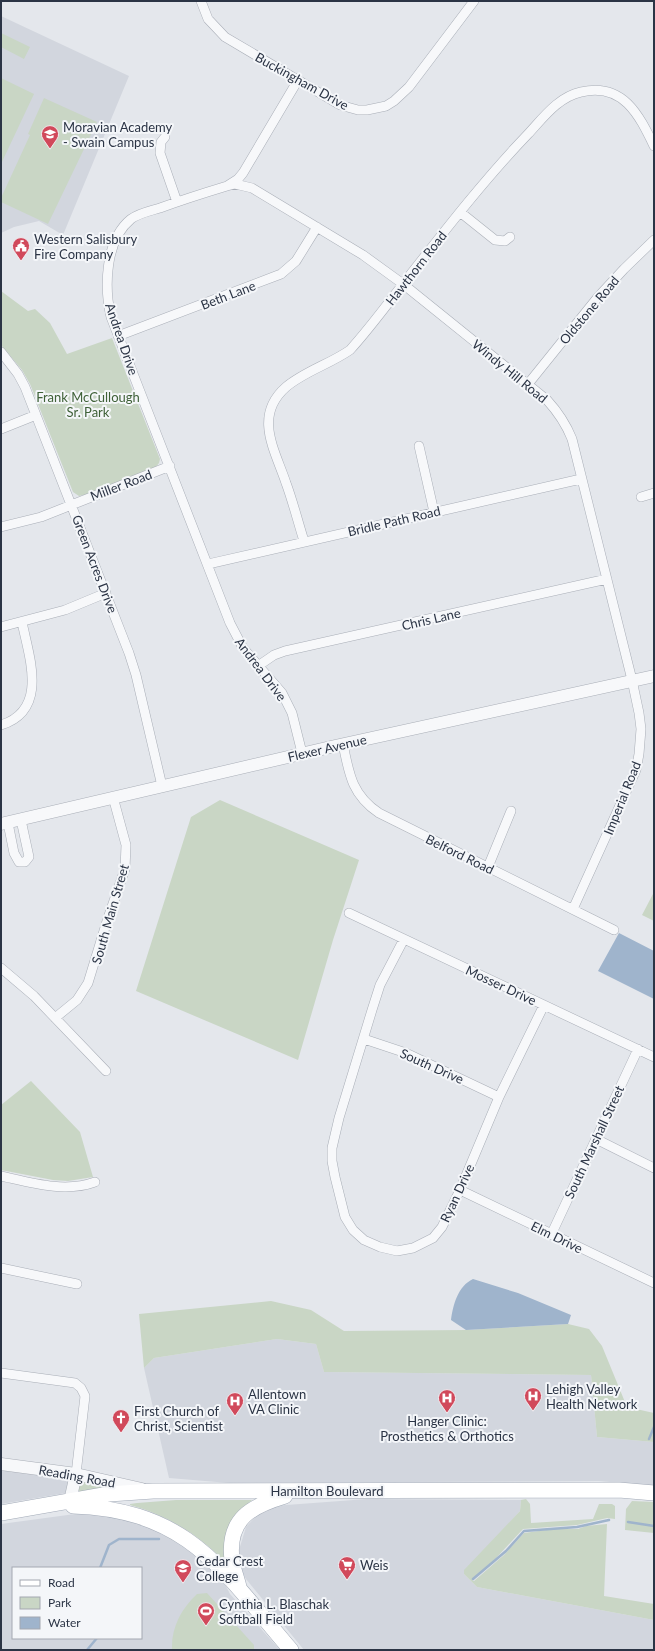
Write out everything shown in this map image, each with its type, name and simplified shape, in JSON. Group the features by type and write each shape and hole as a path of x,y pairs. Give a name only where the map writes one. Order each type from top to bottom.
{"main road":[{"name":"Hamilton Boulevard","path":"1,1513 115,1493 153,1491 619,1490 654,1493"},
{"path":"240,1591 232,1561 231,1544 234,1532 240,1519 250,1510 261,1504 304,1491"},
{"path":"50,1505 90,1507 121,1511 158,1522 180,1535 206,1554 220,1567 291,1650"}],"street":[{"name":"Buckingham Drive","path":"201,1 208,19 225,37 340,104 349,108 367,110 386,106 403,94 474,1"},
{"name":"Andrea Drive","path":"298,80 238,179 227,186 139,215 125,225 113,247 107,275 106,289 111,317 118,336 236,636 243,648 282,694 287,703 302,753"},
{"name":"Hawthorn Road","path":"304,541 286,482 271,444 268,424 270,412 286,387 350,350 499,164 555,105 571,95 591,90 618,96 634,108 654,146"},
{"path":"165,137 161,142 160,153 176,202"},
{"name":"Windy Hill Road","path":"227,186 244,185 252,188 363,255 403,284 528,384 547,400 561,417 572,439 632,680"},
{"path":"460,212 496,240 505,241 510,237"},
{"name":"Beth Lane","path":"118,336 281,274 296,261 317,227"},
{"name":"Oldstone Road","path":"528,384 598,297 654,240"},
{"name":"Green Acres Drive","path":"1,352 18,374 36,415 72,504 134,668 162,786"},
{"path":"1,429 36,415"},
{"path":"419,446 434,512"},
{"name":"Miller Road","path":"1,527 41,517 170,466"},
{"name":"Bridle Path Road","path":"208,564 581,479"},
{"path":"641,497 654,494"},
{"name":"Chris Lane","path":"258,666 274,655 285,651 607,579"},
{"path":"1,627 65,610 106,594"},
{"path":"1,725 24,710 32,694 33,675 22,622"},
{"name":"Flexer Avenue","path":"4,824 302,753 654,676"},
{"name":"Imperial Road","path":"573,909 636,770 641,730 640,713 632,680"},
{"name":"Belford Road","path":"343,744 349,774 353,784 366,803 379,814 614,930"},
{"name":"South Main Street","path":"55,1018 77,1000 88,984 107,921 125,869 126,845 113,798"},
{"path":"488,867 511,811"},
{"path":"4,824 16,857 19,862 25,862 29,857 21,820"},
{"name":"Mosser Drive","path":"349,913 654,1057"},
{"name":"Ryan Drive","path":"404,939 380,985 339,1118 332,1148 333,1166 345,1217 353,1230 364,1240 380,1247 397,1251 413,1248 432,1238 442,1227 460,1190 499,1097 544,1005"},
{"path":"1,968 34,996 106,1071"},
{"name":"South Drive","path":"364,1039 406,1053 499,1097"},
{"name":"South Marshall Street","path":"551,1235 638,1049"},
{"path":"596,1139 654,1168"},
{"path":"1,1176 54,1186 82,1185 95,1182"},
{"name":"Elm Drive","path":"460,1190 654,1284"},
{"path":"1,1268 77,1284"},
{"path":"1,1373 75,1383 81,1388 85,1396 76,1474 70,1500"},
{"name":"Reading Road","path":"1,1464 76,1474 153,1491"}],"shaded area":[{"name":"Moravian Academy - Swain Campus","path":"1,16 129,76 63,235 39,221 14,227 1,233"},
{"path":"277,1339 316,1344 324,1372 591,1375 597,1437 654,1442 654,1486 599,1481 229,1483 169,1478 144,1368 154,1358"},
{"path":"1,1470 66,1477 69,1483 66,1493 1,1504"},
{"path":"367,1499 521,1500 520,1511 464,1574 477,1587 654,1620 654,1650 304,1650 246,1579 240,1568 239,1550 246,1527 258,1514 273,1506"},
{"name":"Cedar Crest College","path":"93,1513 148,1525 195,1552 225,1584 230,1594 280,1650 1,1650 1,1524"}],"green space":[{"path":"1,33 30,47 24,59 1,47"},
{"path":"1,78 34,94 1,164"},
{"path":"44,98 97,122 48,224 1,202 1,198 30,135 28,134"},
{"name":"Frank McCullough Sr. Park","path":"1,291 28,311 35,309 50,323 67,354 112,338 160,459 155,468 89,494 79,496 73,492 30,384 22,370 1,345"},
{"path":"220,800 359,860 333,940 298,1060 136,991 191,817"},
{"path":"654,892 654,921 642,915"},
{"path":"31,1081 80,1132 93,1177 68,1181 53,1180 1,1170 1,1105"},
{"path":"271,1301 311,1310 344,1331 466,1330 568,1324 589,1329 602,1346 627,1407 654,1413 654,1442 597,1437 591,1375 324,1372 316,1344 277,1339 154,1358 144,1368 139,1314"},
{"path":"81,1481 107,1485 106,1488 74,1493 78,1482 81,1483"},
{"path":"526,1499 530,1504 531,1523 593,1519 599,1504 612,1504 615,1506 615,1519 607,1518 577,1525 523,1529 497,1557 472,1580 474,1581 504,1555 524,1533 554,1529 578,1529 586,1526 607,1524 604,1596 654,1604 654,1620 477,1587 464,1574 464,1570 520,1511 521,1500"},
{"path":"176,1500 252,1500 244,1507 225,1548 225,1562 204,1543 182,1527 157,1514 130,1505 137,1503"},
{"path":"632,1501 654,1502 654,1533 625,1530 626,1509"},
{"name":"Cynthia L. Blaschak Softball Field","path":"207,1593 254,1645 254,1650 172,1650 173,1634 178,1619 186,1606 197,1594"}],"water":[{"path":"619,933 654,951 654,999 598,971"},
{"path":"473,1279 518,1293 571,1315 568,1324 466,1330 451,1320 457,1296 464,1286"}],"waterway":[{"path":"649,1439 654,1427"},
{"path":"473,1579 506,1551 524,1531 577,1527 609,1520"},
{"path":"628,1522 654,1526"},
{"path":"100,1567 109,1545 119,1539 159,1539"},
{"path":"87,1650 96,1639"}],"place":[{"name":"Moravian Academy - Swain Campus","path":"50,149"},
{"name":"Western Salisbury Fire Company","path":"21,261"},
{"name":"Lehigh Valley Health Network","path":"533,1411"},
{"name":"Hanger Clinic: Prosthetics & Orthotics","path":"447,1413"},
{"name":"Allentown VA Clinic","path":"235,1416"},
{"name":"First Church of Christ, Scientist","path":"121,1433"},
{"name":"Weis","path":"347,1580"},
{"name":"Cedar Crest College","path":"183,1583"},
{"name":"Cynthia L. Blaschak Softball Field","path":"206,1626"}]}
